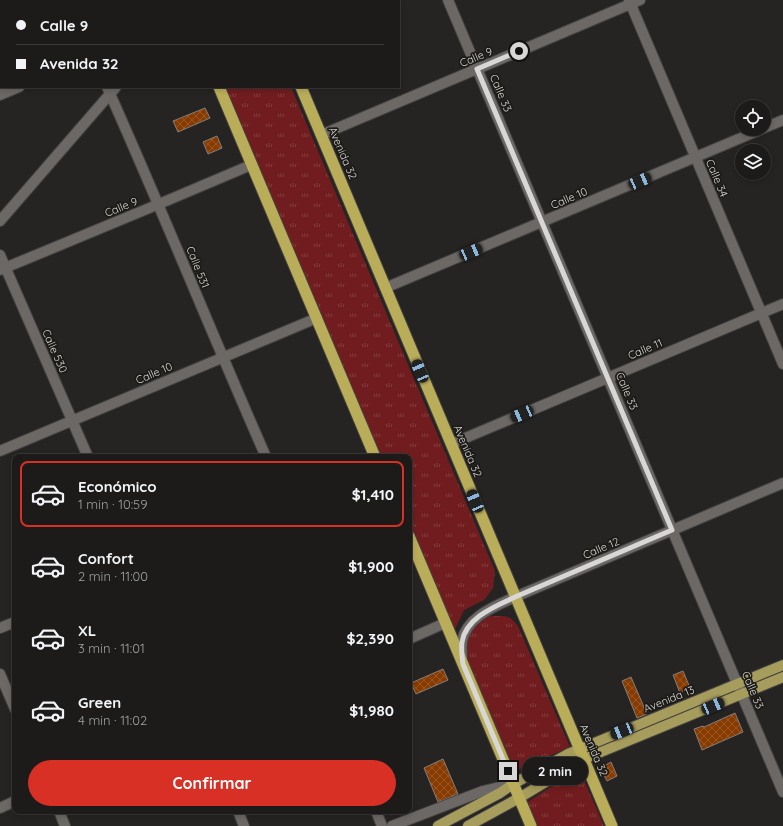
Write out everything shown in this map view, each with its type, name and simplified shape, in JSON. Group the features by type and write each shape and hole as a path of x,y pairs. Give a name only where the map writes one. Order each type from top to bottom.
{"highway":[{"path":"219,88 374,454"},
{"name":"Avenida 32","path":"301,88 612,826"},
{"path":"412,543 519,798 528,825"}],"main road":[{"name":"Avenida 13","path":"438,826 570,753 783,665"},
{"name":"Avenida 13","path":"468,826 519,798 584,759 783,677"}],"street":[{"name":"Calle 33","path":"448,0 783,792"},
{"name":"Calle 9","path":"321,135 633,1"},
{"name":"Calle 34","path":"633,1 696,157 783,364"},
{"path":"0,95 17,88"},
{"path":"0,221 111,89"},
{"name":"Calle 531","path":"111,89 222,358 265,454"},
{"name":"Calle 10","path":"771,125 783,120"},
{"name":"Calle 10","path":"385,288 745,136"},
{"name":"Calle 9","path":"3,269 251,165"},
{"name":"Calle 530","path":"0,255 3,269 73,420 87,454"},
{"name":"Calle 11","path":"451,444 783,304"},
{"name":"Calle 10","path":"0,451 317,318"},
{"name":"Calle 12","path":"463,664 461,651 462,640 472,622 480,614 515,597 783,484"},
{"path":"0,628 12,623"},
{"path":"412,637 445,623"},
{"path":"0,674 12,702"},
{"path":"392,826 483,791 513,784"},
{"path":"0,808 12,802"},
{"path":"60,814 65,826"},
{"path":"239,814 244,826"},
{"path":"377,814 382,826"}],"green space":[{"path":"223,88 291,88 495,571 493,588 484,600 464,610 454,631 412,532 412,454 379,454"},
{"path":"485,617 508,617 518,626 570,747 515,771 462,650 476,622"},
{"path":"579,769 604,826 536,826 526,803"}],"building":[{"path":"205,108 210,118 178,132 173,121"},
{"path":"217,136 222,148 208,154 203,142"},
{"path":"443,669 448,680 416,694 412,683"},
{"path":"683,671 690,688 680,693 673,675"},
{"path":"631,677 647,714 637,718 622,681"},
{"path":"735,713 743,732 702,750 694,729 704,727"},
{"path":"443,759 458,794 438,802 424,768"},
{"path":"611,762 617,776 607,781 602,771 604,766"}],"route":[{"path":"508,771 463,664 461,651 462,640 472,622 480,614 515,597 672,530 477,69 519,51"}]}
